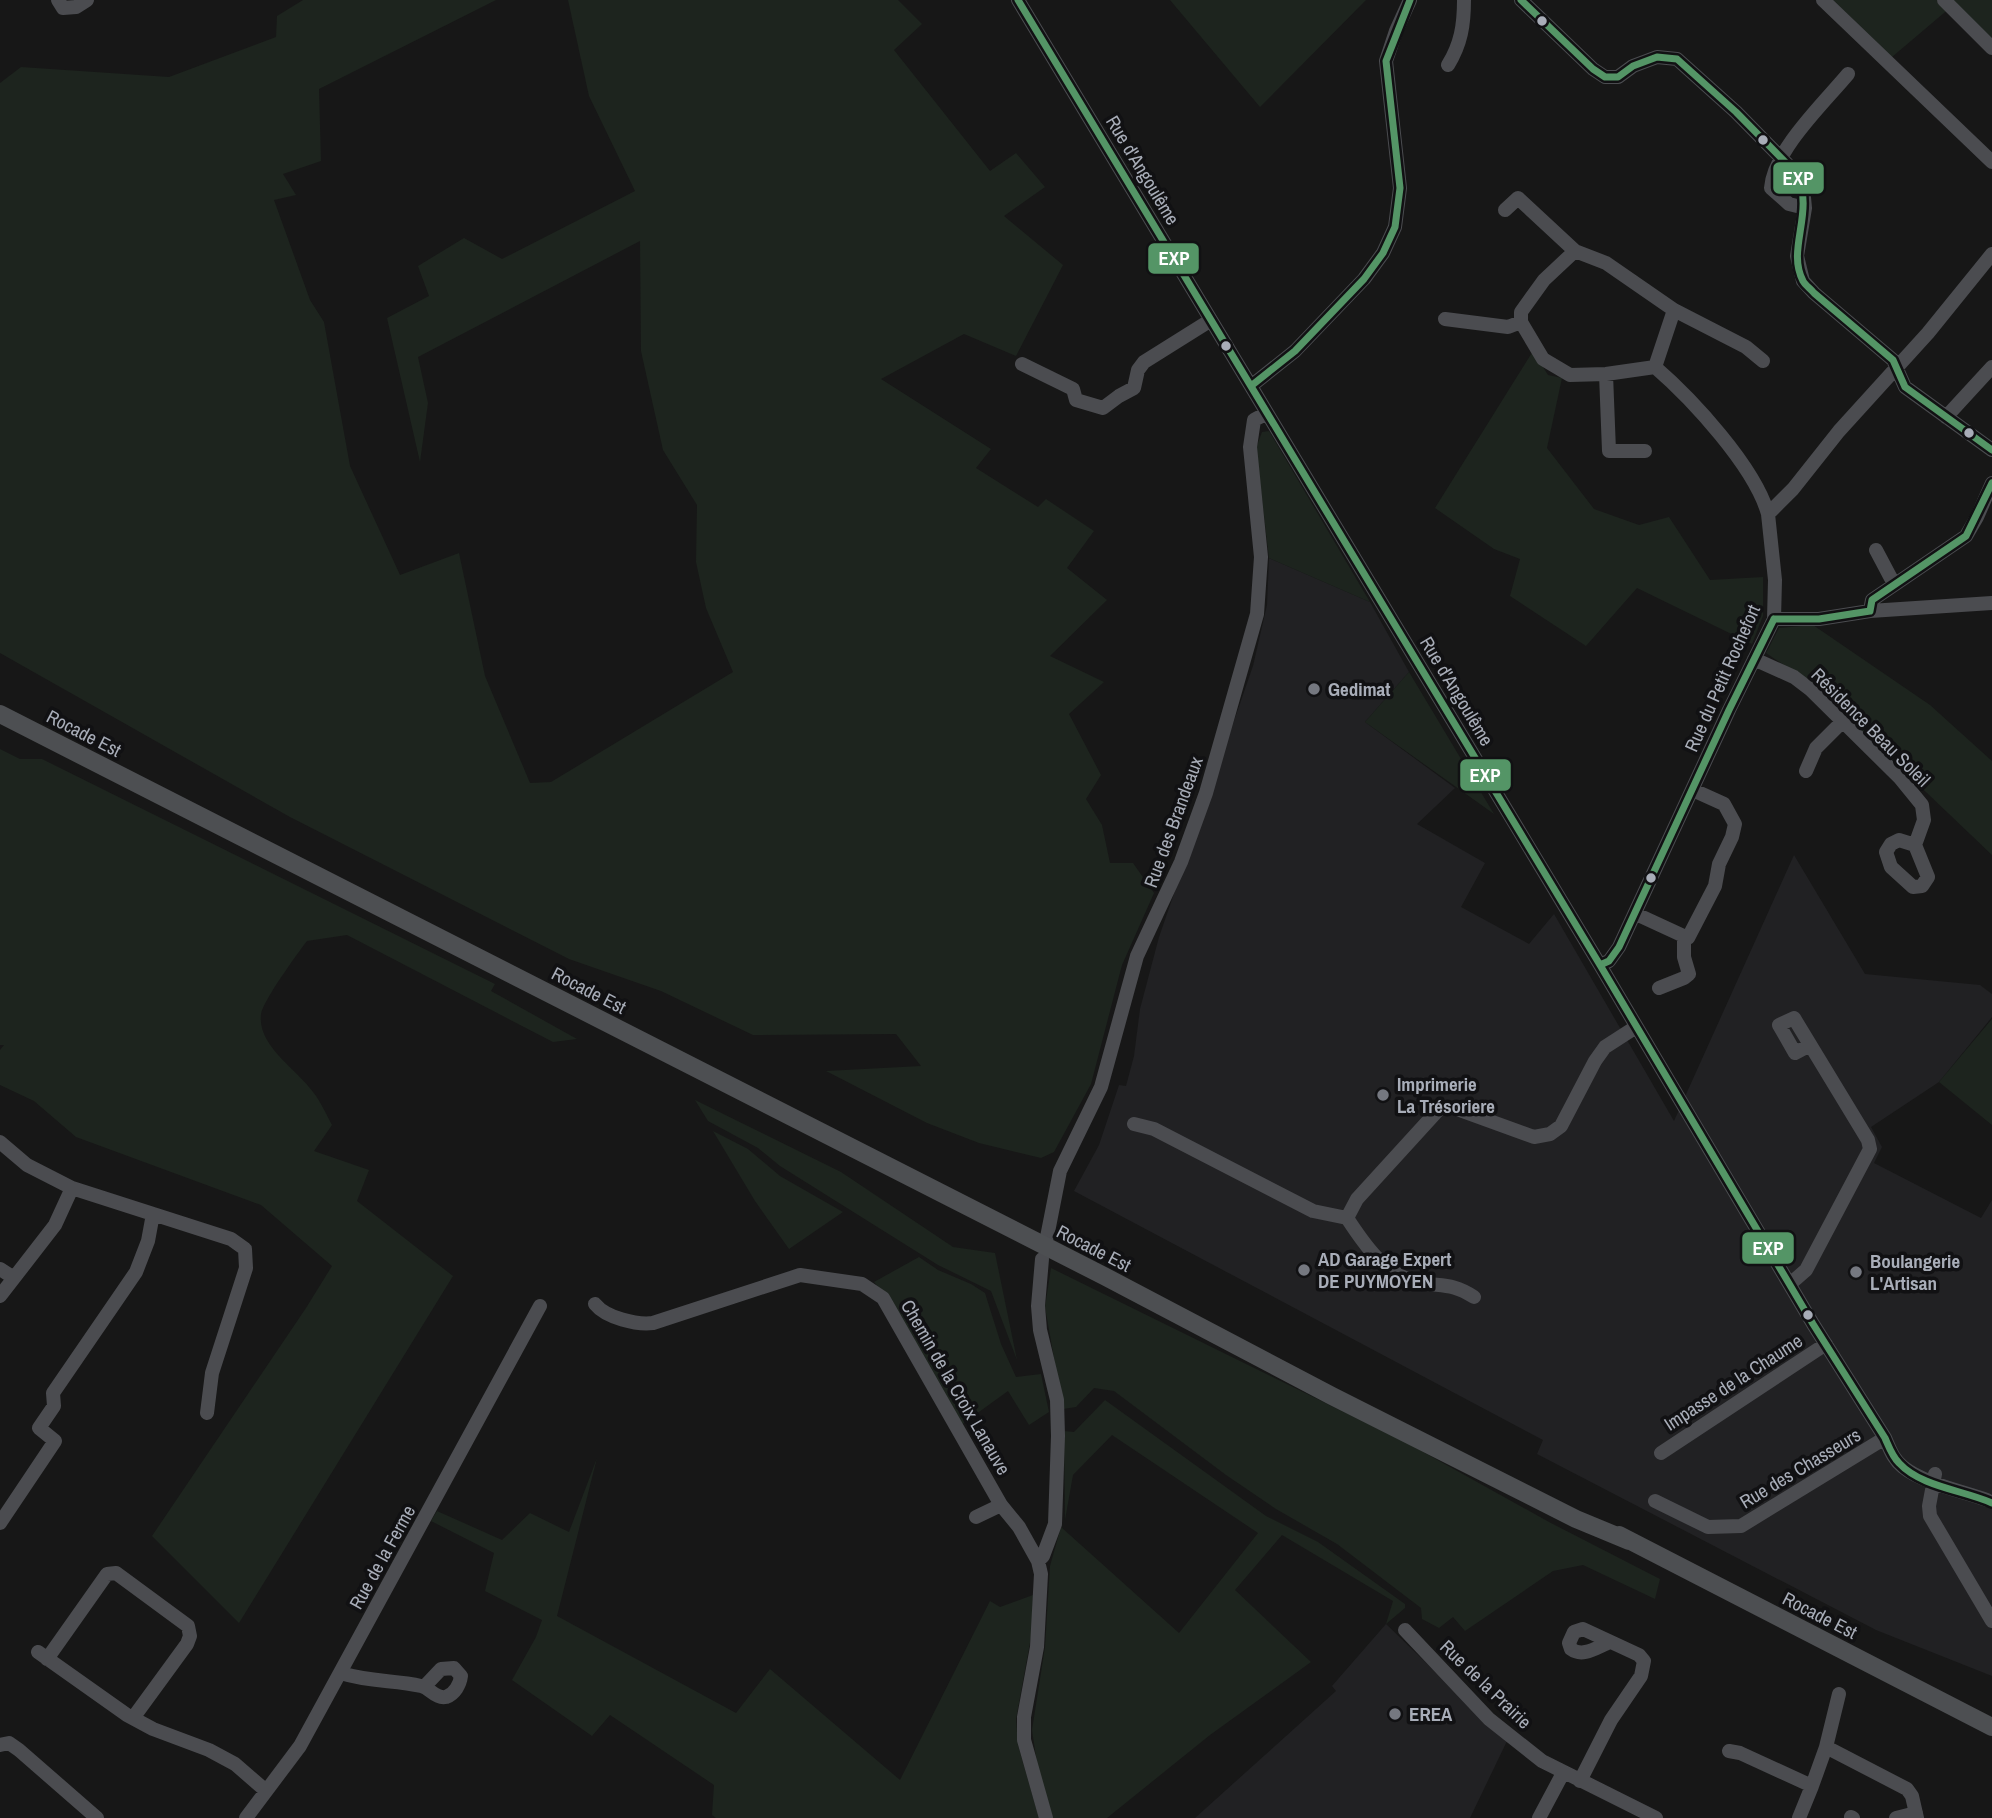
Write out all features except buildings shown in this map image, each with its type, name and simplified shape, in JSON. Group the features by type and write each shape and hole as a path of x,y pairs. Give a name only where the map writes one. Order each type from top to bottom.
{"main road":[{"name":"Rocade Est","path":"0,714 1159,1304 1346,1391 1581,1513 1629,1541 1992,1727"}],"street":[{"path":"60,4 76,6 86,0"},
{"name":"Rue d'Angoulême","path":"1018,0 1885,1438 1892,1456 1903,1467 1963,1484 1990,1498"},
{"path":"1251,386 1295,351 1364,279 1383,253 1395,227 1400,188 1386,61 1410,0"},
{"path":"1448,65 1458,48 1464,27 1464,0"},
{"path":"1521,0 1593,69 1605,77 1618,77 1633,66 1657,57 1677,59 1780,155 1797,174 1802,187 1805,208 1797,257 1803,281 1893,360 1905,387 1992,450"},
{"path":"1823,0 1992,162"},
{"path":"1944,0 1992,48"},
{"path":"1805,208 1789,204 1771,188 1772,174 1780,155 1848,74"},
{"path":"1505,210 1518,198 1575,251 1606,263 1674,310 1746,347 1763,361"},
{"path":"1575,251 1544,280 1521,312 1521,322 1544,359 1570,375 1606,374 1656,367 1674,310"},
{"path":"1768,514 1793,489 1895,367 1928,333 1992,254"},
{"path":"1022,364 1073,389 1076,400 1103,408 1134,388 1138,370 1144,362 1211,320"},
{"path":"1444,320 1508,327 1521,322"},
{"path":"1946,417 1992,366"},
{"name":"Rue du Petit Rochefort","path":"1600,965 1609,961 1619,947 1636,914 1774,619 1775,580 1764,499 1730,447 1699,410 1656,367"},
{"path":"1606,374 1609,452 1645,451"},
{"name":"Rue des Brandeaux","path":"1047,1237 1060,1171 1101,1087 1137,956 1181,862 1206,793 1257,614 1261,557 1250,447 1254,420 1267,413"},
{"path":"1870,611 1872,600 1966,536 1992,483"},
{"path":"1876,550 1894,584"},
{"path":"1774,619 1819,619 1870,611 1992,603"},
{"name":"Résidence Beau Soleil","path":"1754,660 1803,683 1900,778 1922,806 1924,820 1915,845"},
{"path":"1806,771 1816,748 1842,722"},
{"path":"1636,914 1688,937 1715,886 1719,864 1735,829 1733,818 1727,807 1693,790"},
{"path":"1660,988 1689,974 1684,957 1684,937"},
{"path":"1347,1218 1357,1199 1440,1108 1454,1108 1534,1137 1550,1134 1561,1126 1595,1060 1605,1047 1636,1027"},
{"path":"1790,1284 1806,1270 1871,1149 1810,1045"},
{"path":"1134,1124 1154,1129 1313,1210 1347,1218 1384,1266 1403,1278 1459,1287 1474,1297"},
{"path":"0,1142 27,1165 72,1188 231,1239 245,1249 246,1268 212,1373 206,1413"},
{"path":"0,1296 55,1225 72,1188"},
{"path":"0,1523 55,1441 39,1428 54,1406 53,1393 136,1272 148,1241 153,1214"},
{"path":"1042,1259 1038,1306 1040,1330 1057,1401 1058,1448 1055,1524 1043,1556 1038,1561 1041,1574 1037,1647 1024,1717 1024,1740 1046,1818"},
{"path":"0,1269 14,1278"},
{"name":"Chemin de la Croix Lanauve","path":"596,1304 605,1312 644,1324 800,1275 862,1284 883,1298 1001,1505 1019,1527 1038,1561"},
{"name":"Rue de la Ferme","path":"246,1818 300,1746 540,1306"},
{"name":"Impasse de la Chaume","path":"1661,1452 1826,1344"},
{"name":"Rue des Chasseurs","path":"1655,1501 1708,1527 1741,1526 1885,1438"},
{"path":"1935,1477 1929,1506 1930,1516 1992,1620"},
{"name":"Chemin de la Croix Lanauve","path":"976,1517 1001,1505"},
{"path":"133,1718 187,1644 190,1636 188,1626 116,1573 107,1574 43,1655 133,1718 153,1729 209,1749 235,1764 265,1790"},
{"name":"Rue de la Prairie","path":"1405,1630 1489,1719 1542,1761 1656,1818"},
{"path":"1580,1781 1611,1720 1641,1676 1643,1668 1644,1661 1639,1655 1610,1642"},
{"path":"341,1673 364,1680 424,1686"},
{"path":"1799,1818 1826,1747 1839,1694"},
{"path":"0,1745 9,1743 19,1750 97,1818"},
{"path":"1826,1747 1907,1788 1917,1816 1896,1818"},
{"path":"1729,1751 1740,1753 1812,1786"},
{"path":"1539,1818 1563,1773"}],"shaded area":[{"path":"303,0 496,0 319,89 321,161 283,174 296,195 274,200 310,300 324,322 350,466 400,575 459,553 485,676 530,783 551,782 733,672 706,608 696,562 697,505 663,450 641,351 640,241 418,357 428,403 420,462 387,318 429,296 418,266 464,238 502,259 635,191 589,96 568,0 898,0 922,24 894,50 990,171 1016,153 1045,187 1004,216 1063,265 1016,356 964,334 881,379 991,449 976,468 1038,507 1046,499 1094,531 1067,568 1107,600 1050,656 1104,682 1069,714 1101,775 1086,799 1102,825 1110,863 1133,863 1154,893 1122,965 1091,1084 1054,1152 1041,1158 979,1143 927,1123 826,1071 921,1066 896,1034 753,1035 661,991 569,959 290,817 0,653 0,83 21,67 169,77 276,37 277,16"},
{"path":"1170,0 1366,0 1260,107"},
{"path":"1833,0 1992,0 1992,41 1951,7 1892,57"},
{"path":"1533,351 1548,375 1562,378 1547,448 1594,509 1639,525 1669,517 1710,580 1763,577 1763,616 1752,644 1637,588 1586,646 1510,596 1520,559 1494,549 1435,508"},
{"path":"1269,431 1370,602 1269,558 1256,448 1262,432"},
{"path":"1269,558 1370,602 1409,672 1365,722 1455,788 1417,824 1485,863 1461,907 1529,944 1554,914 1674,1121 1794,855 1865,974 1980,985 1992,994 1992,1017 1939,1082 1871,1127 1882,1147 1874,1163 1981,1218 1992,1200 1992,1676 1876,1630 1537,1454 1543,1440 1074,1191 1099,1145 1119,1085 1126,1086 1134,1056 1140,1009 1159,937 1253,666 1267,605"},
{"path":"1813,625 1930,705 1992,761 1992,855 1809,682 1766,653 1779,628"},
{"path":"1409,672 1494,814 1365,722"},
{"path":"0,749 20,759 42,759 495,984 491,991 577,1039 553,1042 347,935 307,941 268,999 261,1014 261,1026 265,1036 271,1047 313,1092 332,1125 314,1151 369,1170 357,1201 453,1276 239,1623 152,1536 332,1266 261,1205 76,1137 34,1101 0,1085 0,1050 4,1045 0,1045"},
{"path":"1992,1019 1992,1125 1939,1082"},
{"path":"695,1100 841,1172 953,1247 995,1253 1017,1360 991,1291 938,1265 780,1166 758,1148 708,1121"},
{"path":"713,1131 748,1149 780,1176 843,1212 789,1249 755,1201"},
{"path":"919,1257 938,1270 985,1293 1001,1344 1016,1377 1041,1374 1049,1412 1029,1425 1008,1391 961,1425 889,1299 874,1282"},
{"path":"1051,1268 1407,1443 1549,1522 1660,1579 1655,1599 1583,1565 1553,1571 1465,1631 1453,1617 1439,1628 1422,1619 1421,1608 1337,1544 1276,1509 1226,1475 1114,1391 1094,1388 1076,1407 1063,1409 1045,1307"},
{"path":"1105,1400 1266,1516 1318,1542 1405,1604 1405,1608 1386,1624 1393,1601 1282,1535 1235,1590 1311,1662 1210,1735 1107,1818 1053,1818 1038,1770 1032,1730 1045,1647 1050,1566 1061,1527 1179,1633 1258,1533 1112,1435 1073,1475 1065,1520 1064,1431 1074,1432"},
{"path":"597,1458 557,1616 736,1713 770,1669 900,1780 990,1601 1000,1607 1033,1595 1032,1632 1016,1719 1018,1745 1039,1818 716,1818 712,1815 714,1785 610,1715 592,1736 512,1680 536,1637 542,1620 485,1591 494,1553 431,1521 437,1511 502,1540 530,1513 569,1532"},
{"name":"EREA","path":"1386,1624 1507,1741 1470,1818 1195,1818 1336,1691 1332,1686"}],"transit line":[{"name":"EXP","path":"1018,0 1894,1457 1919,1478 1992,1503"},
{"name":"EXP","path":"1251,386 1295,351 1364,279 1383,253 1395,227 1400,188 1386,61 1410,0"},
{"name":"EXP","path":"1521,0 1593,69 1605,77 1618,77 1633,66 1657,57 1677,59 1736,112 1797,174 1803,203 1797,256 1804,282 1893,360 1905,387 1992,450"},
{"name":"EXP","path":"1870,611 1872,600 1966,536 1992,483"},
{"name":"EXP","path":"1774,619 1819,619 1870,611"},
{"name":"EXP","path":"1600,965 1609,961 1619,947 1774,619"}],"place":[{"name":"Gedimat","path":"1314,689"},
{"name":"Imprimerie La Trésoriere","path":"1383,1095"},
{"name":"AD Garage Expert DE PUYMOYEN","path":"1304,1270"},
{"name":"Boulangerie L'Artisan","path":"1856,1272"},
{"name":"EREA","path":"1395,1714"}]}
